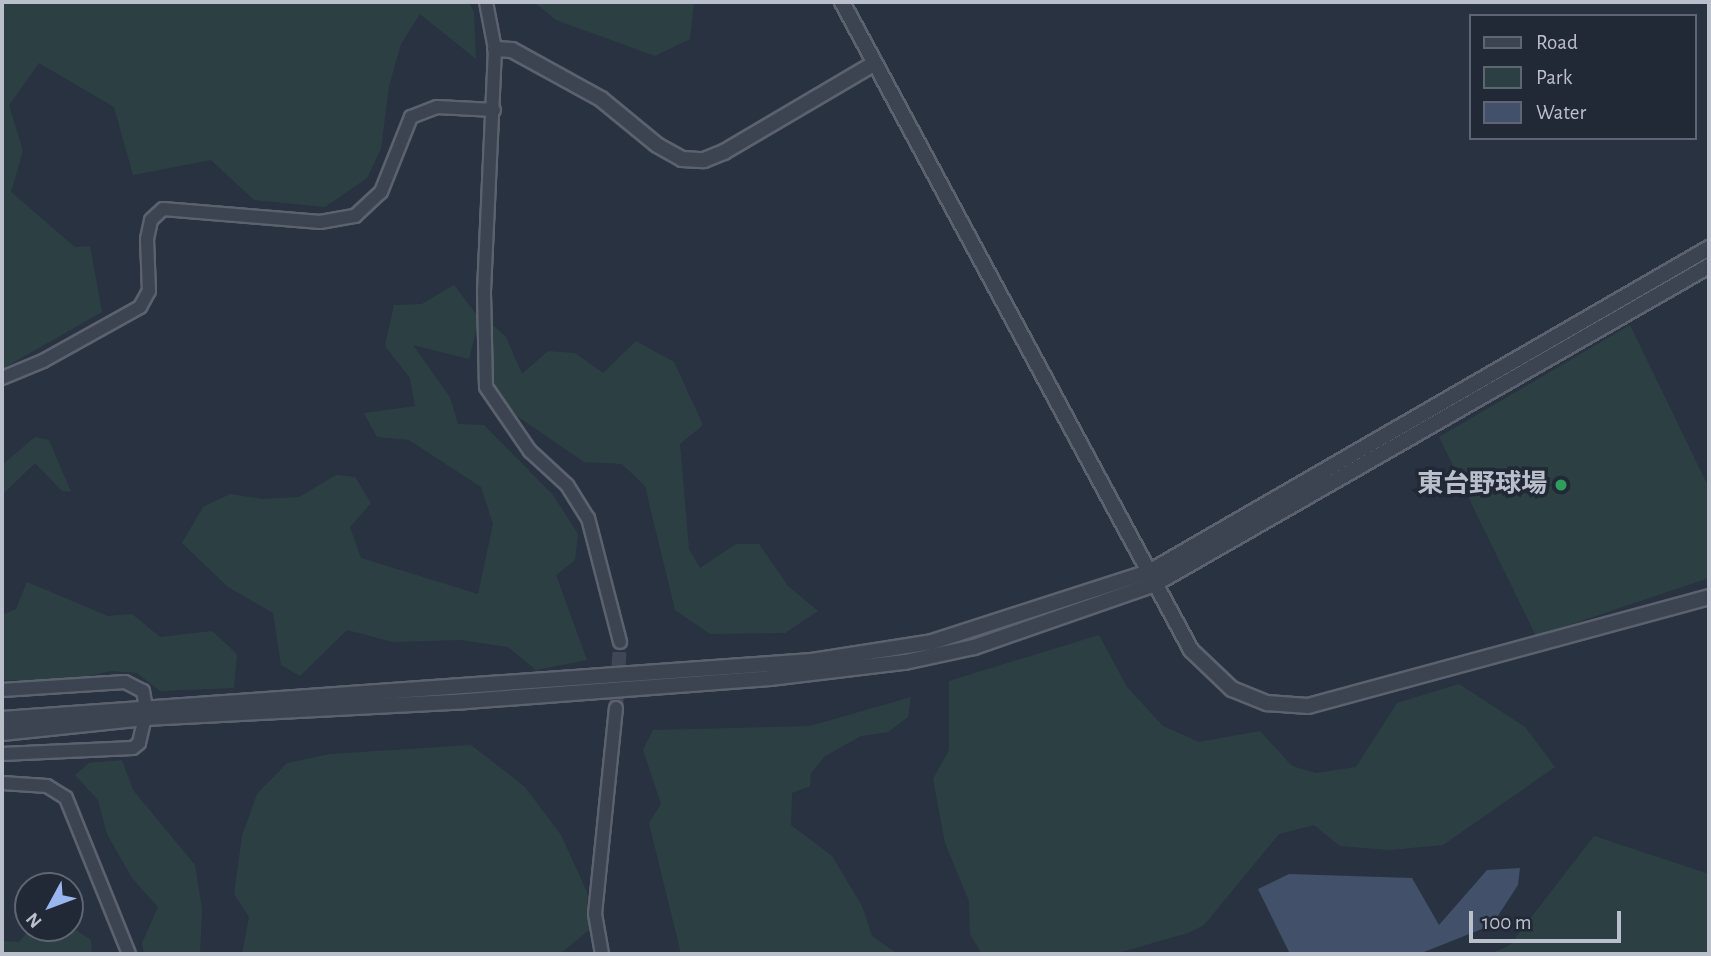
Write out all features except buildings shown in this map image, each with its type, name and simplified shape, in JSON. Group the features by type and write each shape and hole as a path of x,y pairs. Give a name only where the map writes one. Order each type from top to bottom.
{"street":[{"path":"486,2 495,48 484,293 486,387 530,451 566,485 588,519 620,642"},
{"path":"842,2 1191,650 1217,679 1248,697 1289,706 1335,699 1709,597"},
{"path":"495,48 512,50 601,99 657,145 682,159 704,160 724,152 875,63"},
{"path":"2,378 43,361 140,307 149,291 151,220 163,209 320,222 355,216 381,192 411,117 437,107 494,110"},
{"path":"1152,578 1709,248"},
{"path":"2,719 647,688 905,662 1009,636 1152,578 1709,266"},
{"path":"2,690 124,682 143,691 146,713 139,743 133,748 2,754"},
{"path":"602,954 595,914 616,708"},
{"path":"2,733 146,713"},
{"path":"2,783 47,786 66,798 129,954"}],"green space":[{"path":"2,2 469,2 474,12 476,59 420,14 401,44 389,86 381,149 367,178 325,207 254,200 211,160 133,175 114,107 39,63 9,105 23,151 11,192 75,247 90,246 102,312 2,369"},
{"path":"534,2 694,2 690,39 655,56 556,20"},
{"path":"454,285 479,318 469,359 413,345 450,397 458,424 484,425 553,495 578,534 575,560 556,575 587,660 536,670 508,647 460,640 393,642 347,630 300,676 281,665 273,613 228,587 182,543 203,507 230,494 263,499 299,497 336,475 355,477 371,503 350,527 361,558 478,594 493,524 481,487 409,440 377,437 364,413 415,406 410,378 385,346 394,305 422,304"},
{"path":"486,319 506,337 522,374 548,351 575,353 603,373 636,341 674,362 703,425 680,444 689,549 700,568 736,544 759,544 788,586 818,611 785,633 710,634 675,610 645,486 622,464 584,462 517,416 486,378"},
{"path":"1630,325 1709,488 1709,578 1536,636 1439,437"},
{"path":"35,437 49,440 71,492 62,491 35,463 2,495 2,465"},
{"path":"27,582 108,616 132,614 160,637 212,631 237,654 234,688 160,691 137,673 112,671 64,681 2,680 2,615 16,609"},
{"path":"1099,635 1127,687 1163,726 1199,742 1260,731 1292,766 1316,773 1356,767 1397,703 1459,684 1525,727 1555,767 1443,845 1389,850 1340,846 1314,825 1279,834 1204,925 1188,933 1114,954 982,954 970,934 969,901 945,843 933,779 949,750 949,681"},
{"path":"911,697 908,717 888,732 861,736 825,756 811,773 810,786 792,793 791,825 832,856 862,906 872,936 898,954 681,954 649,823 661,804 643,750 653,730 810,726"},
{"path":"471,745 525,787 561,835 587,892 589,930 560,954 242,954 249,917 234,894 242,836 257,794 287,763 331,754"},
{"path":"122,760 133,790 195,865 202,909 200,954 144,954 142,943 158,907 132,878 107,834 98,800 75,775 89,763"},
{"path":"1594,836 1709,874 1709,954 1490,954 1510,945"},
{"path":"84,935 91,940 92,954 2,954 2,941 84,942"}],"water":[{"path":"1520,868 1518,885 1492,925 1419,954 1290,954 1258,889 1289,874 1412,878 1439,925 1487,870"}],"tunnel":[{"path":"616,708 620,642"}],"place":[{"name":"東台野球場","path":"1561,485"}]}
